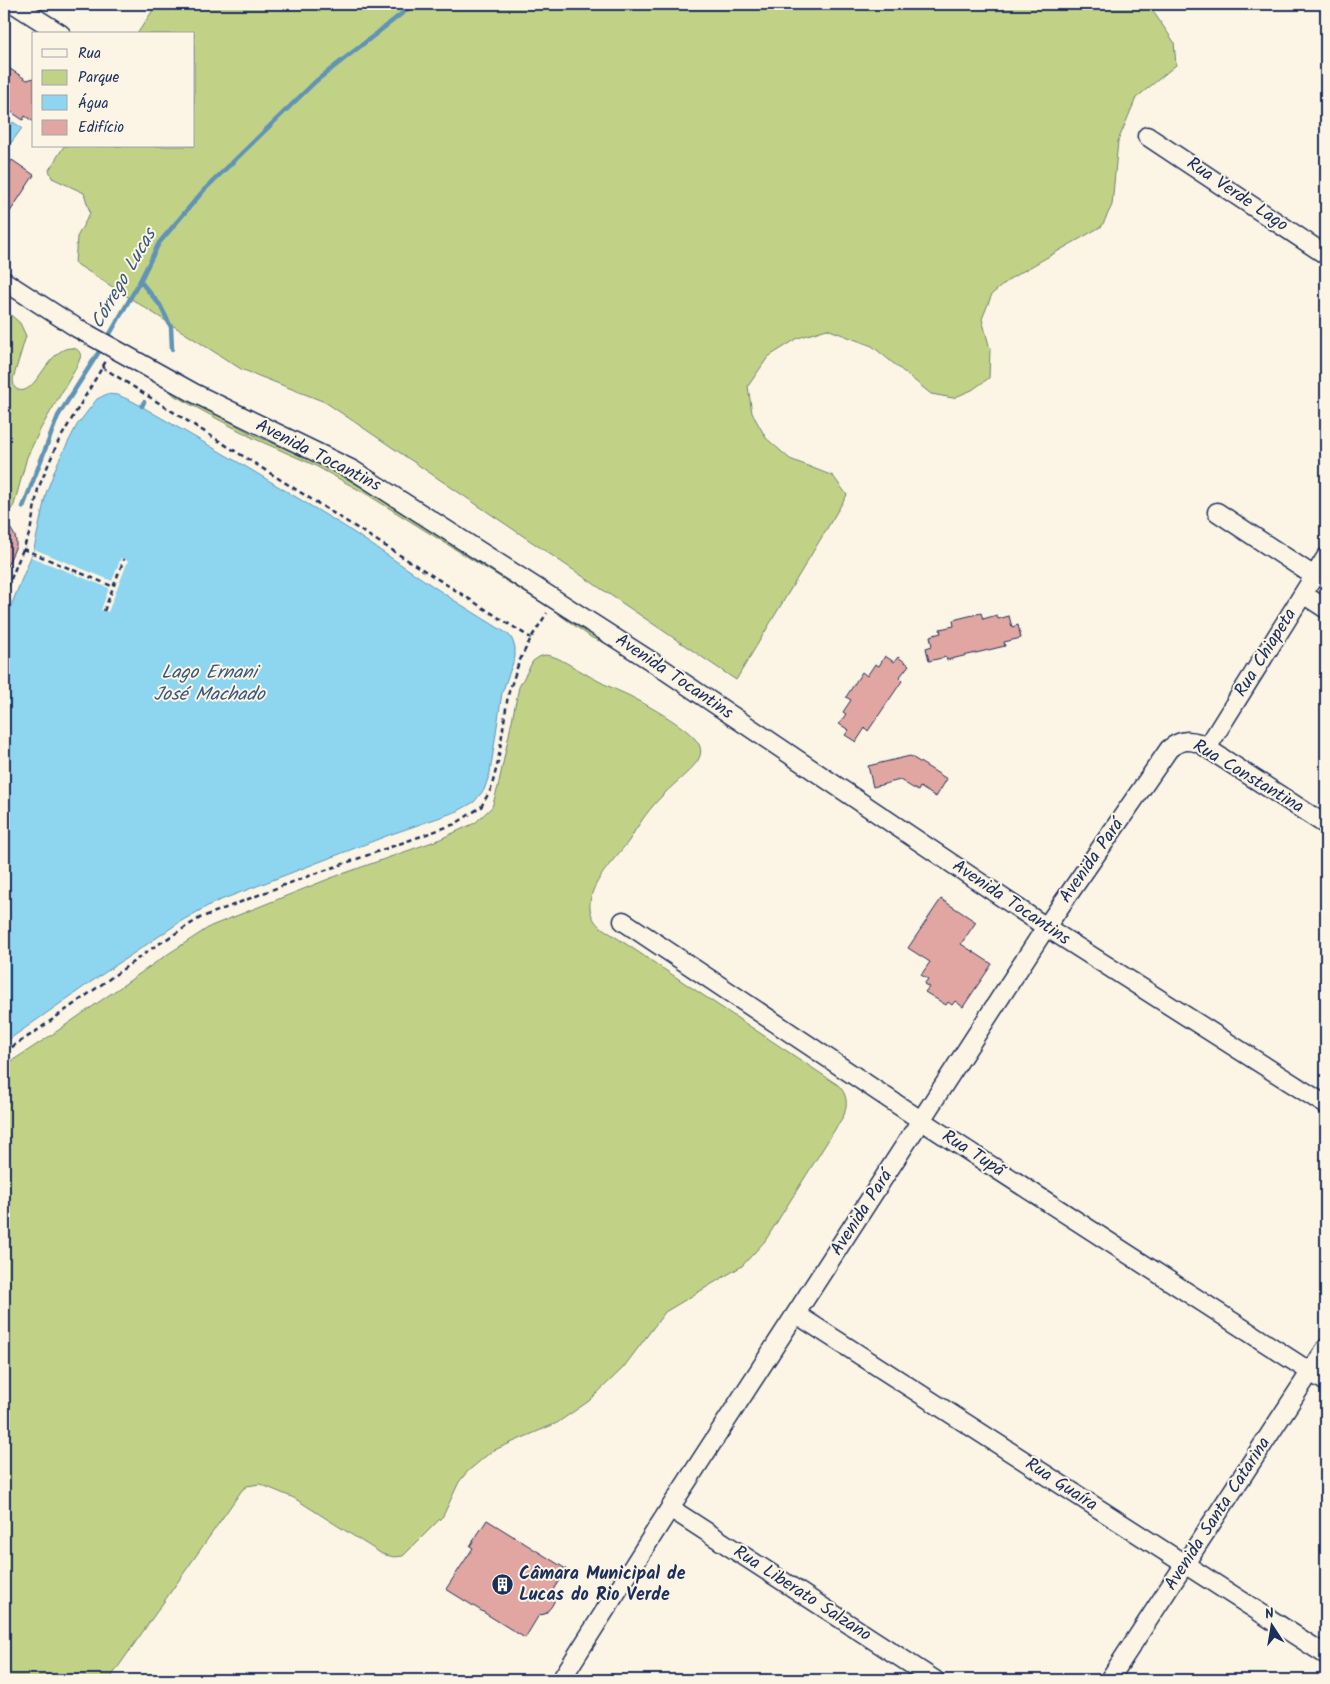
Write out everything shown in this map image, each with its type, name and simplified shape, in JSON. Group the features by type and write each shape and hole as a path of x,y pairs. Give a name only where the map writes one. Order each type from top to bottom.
{"street":[{"path":"14,4 58,32"},
{"name":"Rua Verde Lago","path":"1147,136 1326,255"},
{"name":"Avenida Tocantins","path":"4,281 77,328 194,393 353,470 651,661 1046,927 1326,1105"},
{"path":"1217,512 1314,576"},
{"name":"Rua Chiapeta","path":"1207,748 1326,558"},
{"path":"1303,594 1326,610"},
{"name":"Rua Constantina","path":"1169,749 1175,744 1187,740 1193,741 1207,748 1326,825"},
{"name":"Avenida Pará","path":"561,1680 1046,927 1169,749"},
{"name":"Rua Tupã","path":"623,921 922,1121 1326,1382"},
{"name":"Rua Guaíra","path":"796,1314 1326,1655"},
{"name":"Avenida Santa Catarina","path":"1109,1680 1326,1348"},
{"name":"Rua Liberato Salzano","path":"670,1508 935,1680"}],"path":[{"path":"4,596 30,532 38,489 57,444 114,349"},
{"path":"102,367 531,638"},
{"path":"22,549 114,586"},
{"path":"104,611 124,559"},
{"path":"4,1052 154,947 200,918 284,885 455,824 481,807 491,789 498,762 508,695 519,662 531,638 556,599"}],"green space":[{"path":"157,4 1148,4 1174,42 1176,65 1136,98 1118,141 1112,205 1102,226 1011,278 992,294 982,319 990,349 989,378 972,390 953,398 931,394 872,346 827,329 798,338 768,357 748,386 752,413 766,438 790,459 833,476 847,495 736,680 325,402 241,369 75,263 77,237 90,213 84,193 52,178 49,170 63,148 195,148 195,32 138,32"},
{"path":"4,309 20,323 26,336 13,379 14,387 21,391 27,389 61,351 74,348 81,356 27,457 14,505 10,511 4,514"},
{"path":"162,384 254,435 316,462 369,491 613,646 592,638 553,610 368,495 314,465 253,438 175,396"},
{"path":"545,655 554,657 658,711 689,733 696,741 701,752 697,762 652,807 597,882 590,904 592,916 599,926 838,1085 846,1099 844,1115 765,1241 742,1266 665,1312 623,1368 589,1401 557,1423 492,1451 467,1472 459,1482 443,1516 403,1556 394,1557 382,1554 294,1498 260,1484 247,1486 242,1490 109,1680 4,1680 4,1066 211,926 331,878 438,840 475,823 492,807 519,687 533,661"}],"water":[{"path":"13,122 22,128 11,143 4,136"},
{"name":"Lago Ernani José Machado","path":"107,394 118,395 134,402 344,526 452,599 508,634 515,647 515,657 502,693 490,773 484,790 474,802 458,811 389,835 213,903 183,920 4,1043 4,623 34,549 46,493 58,462 77,425 97,399"}],"pier":[{"path":"34,549 112,581 121,558 128,561 108,612 101,610 109,588 31,557"}],"building":[{"path":"4,65 27,80 32,79 32,121 25,116 23,120 4,107"},
{"path":"12,160 34,175 4,221 4,172"},
{"path":"4,518 15,536 16,546 4,573"},
{"path":"981,613 983,619 997,615 998,619 1009,616 1012,627 1018,625 1021,638 1004,642 1005,646 947,660 946,657 929,661 926,648 932,646 930,636 941,633 940,629 954,626 953,620"},
{"path":"885,656 894,662 898,657 909,665 899,678 902,681 868,731 865,728 856,742 845,735 849,730 839,724 846,714 843,712 851,700 846,697 862,672 867,676 875,664 879,666"},
{"path":"910,756 947,779 936,797 920,787 918,791 900,780 873,787 868,766"},
{"path":"941,899 976,922 961,944 992,964 963,1007 955,1001 952,1005 948,1002 946,1005 925,992 929,987 924,984 928,979 921,975 930,962 908,948"},
{"name":"Câmara Municipal de Lucas do Rio Verde","path":"487,1520 566,1569 553,1590 554,1602 545,1614 539,1615 525,1638 446,1589 473,1548 470,1546"}],"waterway":[{"name":"Córrego Lucas","path":"106,341 159,243 204,190 316,81 414,4"},
{"path":"140,281 160,305 171,327 172,349"},
{"name":"Córrego Lucas","path":"23,507 58,416 102,347"},
{"path":"142,406 144,402"}],"place":[{"name":"Câmara Municipal de Lucas do Rio Verde","path":"503,1584"}]}
